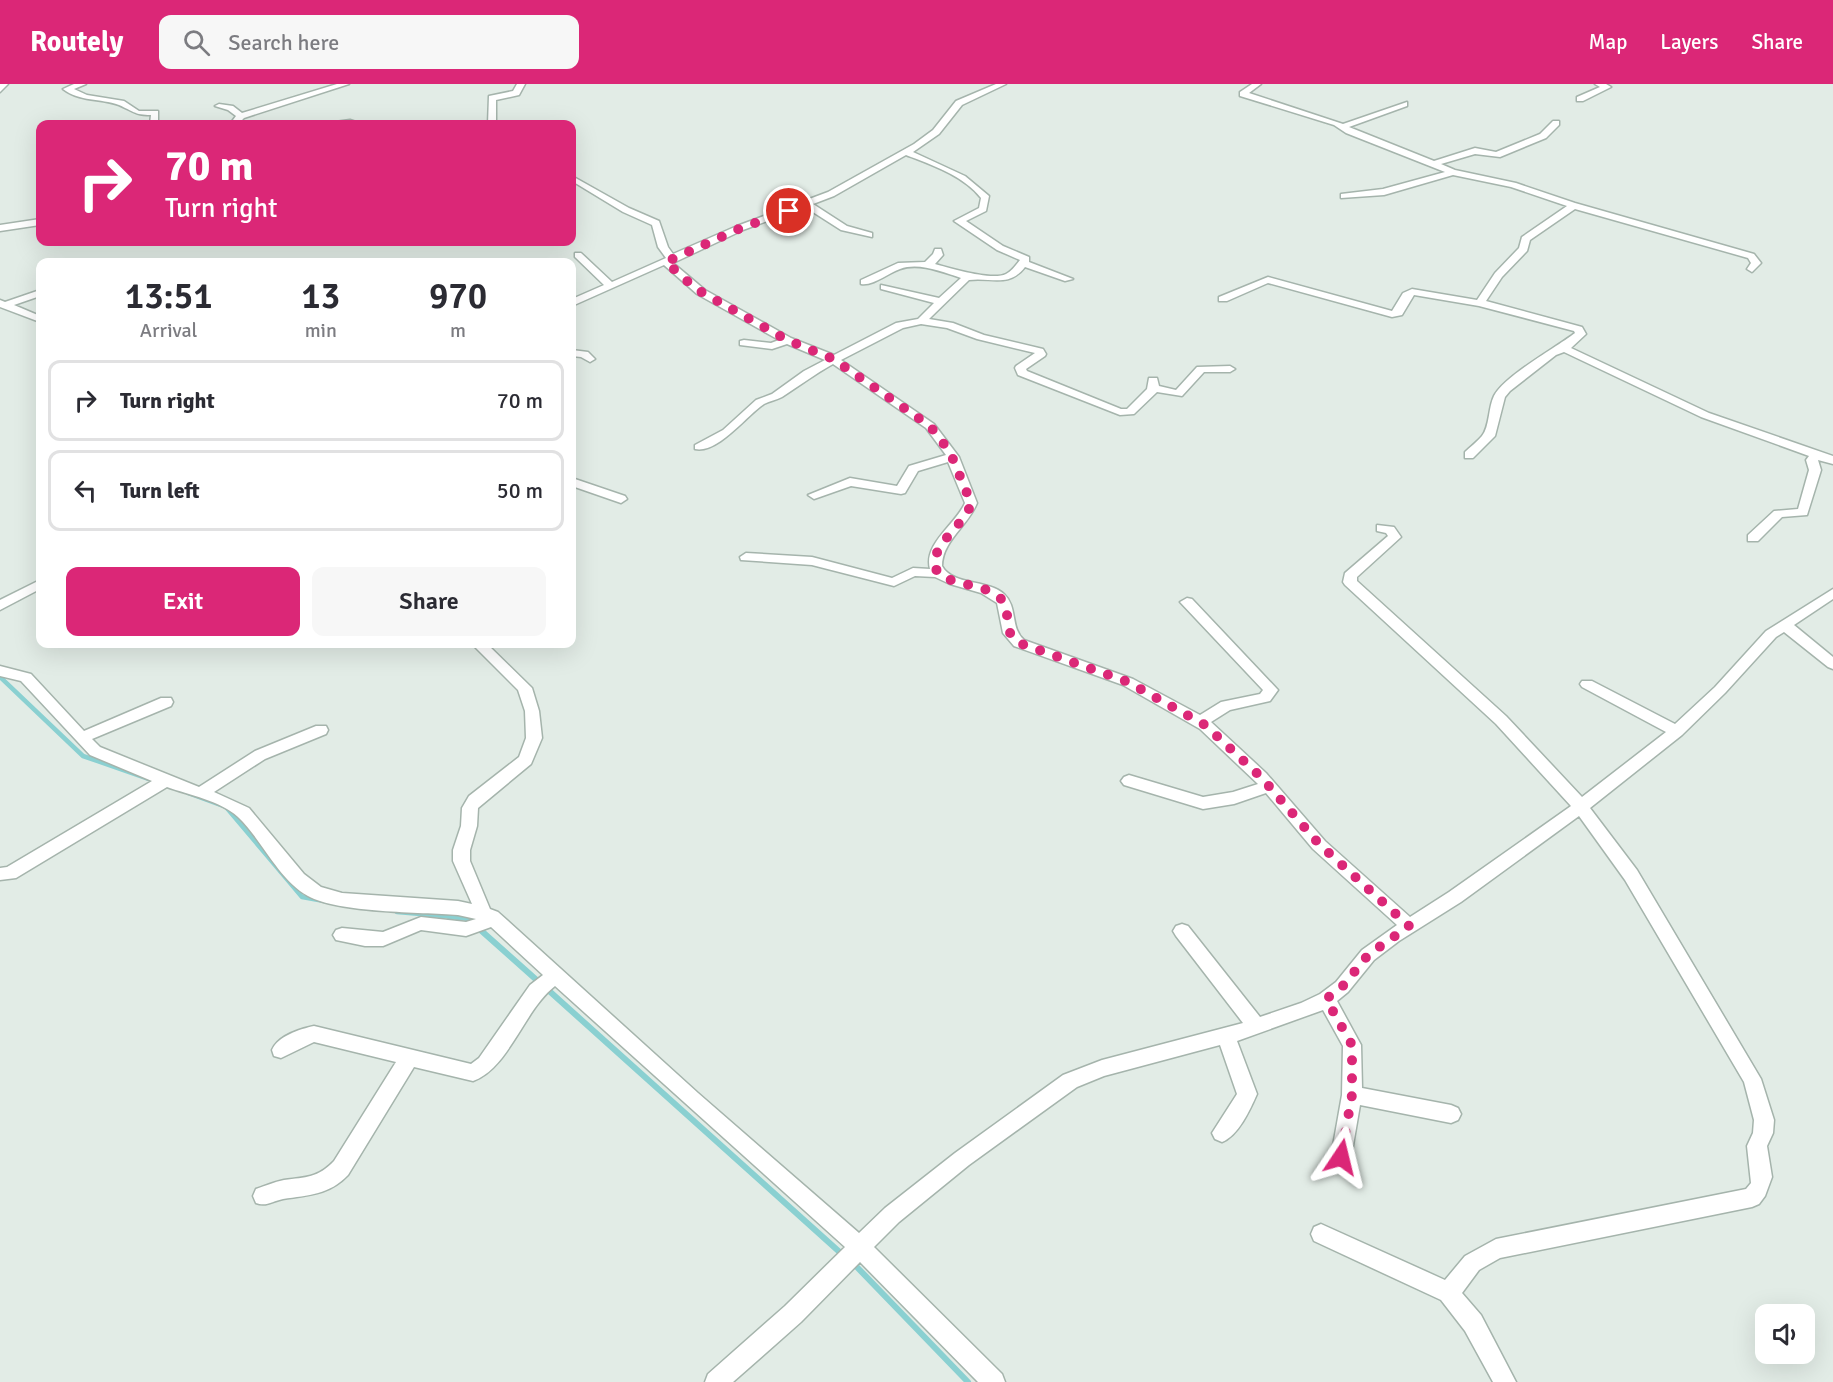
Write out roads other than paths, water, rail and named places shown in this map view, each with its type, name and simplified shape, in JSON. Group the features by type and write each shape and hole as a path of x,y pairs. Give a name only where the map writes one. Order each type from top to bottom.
{"street":[{"path":"0,90 4,84"},
{"path":"82,84 67,89 85,97 120,103 136,112 155,113 154,120"},
{"path":"238,120 241,116 345,84"},
{"path":"492,120 492,98 516,93 521,84"},
{"path":"576,301 774,216 831,194 908,153 936,132 957,105 1002,84"},
{"path":"1257,84 1243,94 1342,127 1454,172 1513,185 1572,205 1751,256 1756,262 1752,269"},
{"path":"1580,99 1606,87 1599,84"},
{"path":"1342,127 1404,104"},
{"path":"219,106 231,108 241,116"},
{"path":"1434,164 1475,151 1497,154 1543,136 1556,123"},
{"path":"908,153 954,171 982,192 986,198 982,209 959,221 1000,248 1025,258 1024,263"},
{"path":"1344,196 1384,192 1454,172"},
{"path":"576,180 626,210 657,224 669,261 696,289 787,340 833,359 930,426 953,457 971,503 967,517 941,544 936,560 938,573"},
{"path":"807,204 844,228 869,235"},
{"path":"1479,303 1498,275 1524,249 1525,239 1572,205"},
{"path":"29,212 36,213"},
{"path":"773,229 778,221 774,216"},
{"path":"0,228 36,223"},
{"path":"928,265 927,262 938,255 938,251"},
{"path":"578,255 611,286"},
{"path":"864,282 901,265 928,265 969,277 999,280 1024,263"},
{"path":"1024,263 1068,279"},
{"path":"921,321 939,301 969,277"},
{"path":"1223,299 1265,280 1287,283 1314,294 1392,314 1398,313 1407,295 1412,292 1479,303 1580,330 1581,334 1566,344 1566,348"},
{"path":"885,287 939,301"},
{"path":"2,304 36,294"},
{"path":"2,304 36,317"},
{"path":"699,447 727,432 760,402 776,396 796,380 833,359 896,326 921,321 949,325 986,338 1039,351 1041,354 1020,368 1022,373 1120,412 1130,412 1154,384 1182,393 1201,369 1230,369"},
{"path":"744,343 772,346 787,340"},
{"path":"1469,455 1489,436 1500,396 1506,389 1555,351 1566,348 1679,404 1833,460"},
{"path":"576,353 590,358"},
{"path":"1753,538 1778,514 1803,512 1815,470 1812,460 1817,454"},
{"path":"814,495 850,482 900,490 913,469 953,457"},
{"path":"576,483 621,499"},
{"path":"1381,528 1390,530 1395,537 1350,576 1350,582 1403,627 1501,720 1581,807 1631,874 1752,1079 1763,1116 1763,1135 1757,1146 1762,1175 1761,1187 1752,1197 1496,1249 1472,1263 1449,1293"},
{"path":"746,557 812,561 894,582 913,572 938,573 951,581 997,595 1004,603 1007,631 1019,643 1128,682 1200,722 1269,786 1319,844 1409,926"},
{"path":"0,606 36,586"},
{"path":"716,1382 850,1258 892,1215 924,1188 1070,1081 1102,1068 1257,1027 1307,1009 1326,999 1342,987 1368,955 1495,870 1581,807 1677,731 1720,690 1771,634 1833,593"},
{"path":"1187,602 1271,690 1264,698 1226,706 1200,722"},
{"path":"1785,625 1833,664"},
{"path":"483,648 527,691 534,738 526,760 475,800 470,808 462,860 479,898 483,920"},
{"path":"0,671 26,677 95,751 158,785 201,793 228,803 243,812 298,879 315,892 342,900 483,920 508,929 554,976 850,1258 994,1382"},
{"path":"1587,684 1677,731"},
{"path":"81,738 166,702"},
{"path":"201,793 260,755 321,730"},
{"path":"1129,781 1203,803 1234,798 1269,786"},
{"path":"0,874 10,873 158,785"},
{"path":"342,935 384,939 413,926 426,923 466,931 483,920"},
{"path":"1182,931 1257,1027"},
{"path":"281,1050 304,1036 314,1034 465,1073 480,1070 515,1025 531,997 554,976"},
{"path":"1326,999 1352,1045 1352,1095 1341,1157"},
{"path":"1222,1133 1247,1094 1226,1036"},
{"path":"263,1196 285,1188 318,1187 330,1181 341,1168 408,1059"},
{"path":"1352,1095 1451,1114"},
{"path":"1321,1234 1449,1293 1473,1323 1505,1382"}],"waterway":[{"path":"0,677 83,756 152,780"},
{"path":"188,793 226,807 302,897 324,901"},
{"path":"397,912 467,918"},
{"path":"449,916 467,918"},
{"path":"467,918 540,983"},
{"path":"547,989 844,1256"},
{"path":"853,1263 968,1382"}]}
